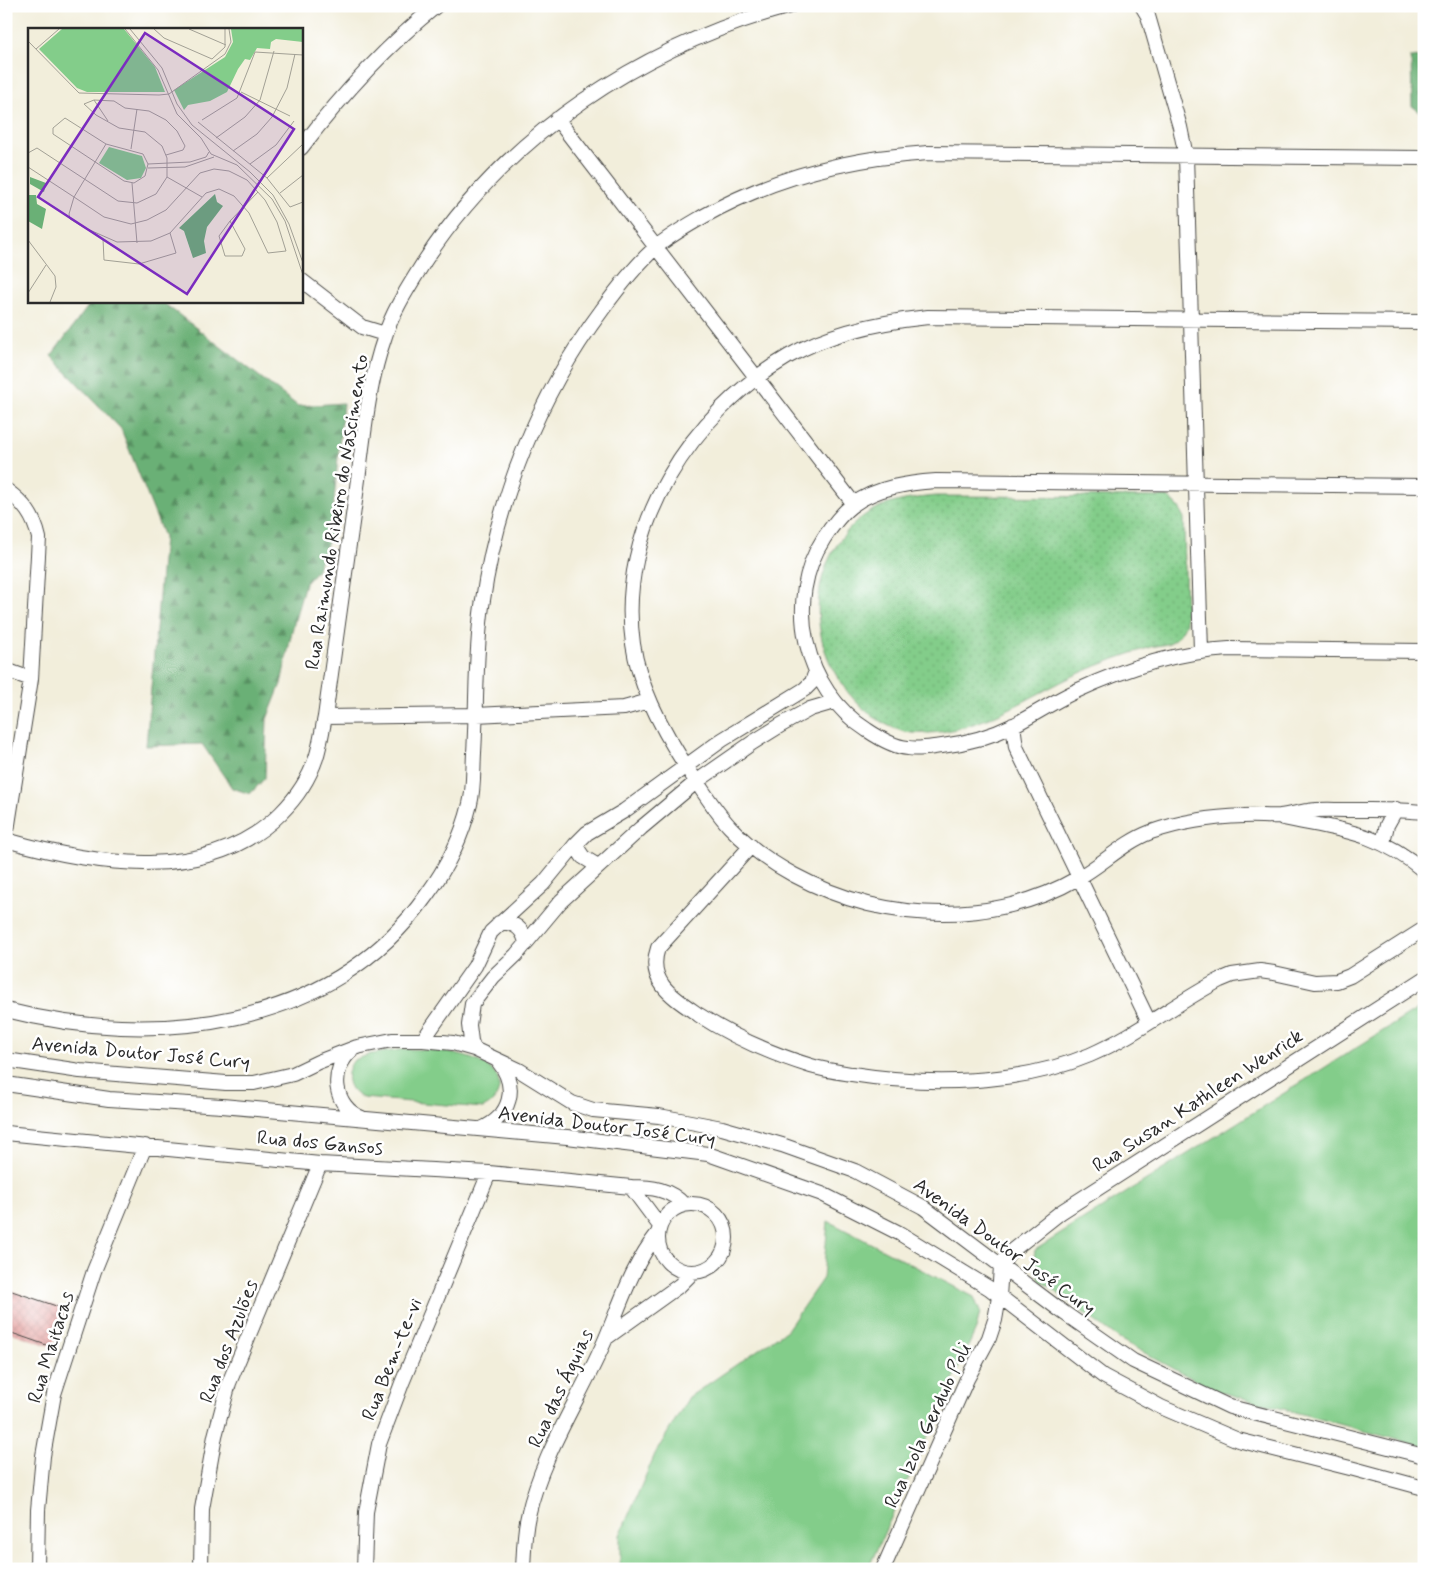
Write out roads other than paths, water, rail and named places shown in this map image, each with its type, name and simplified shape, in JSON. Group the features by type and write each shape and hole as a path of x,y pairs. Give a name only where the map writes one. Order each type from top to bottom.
{"street":[{"path":"302,147 369,67 436,6"},
{"name":"Rua Raimundo Ribeiro do Nascimento","path":"6,838 59,853 86,858 134,862 191,860 226,850 242,842 266,826 287,806 299,791 316,758 325,718 371,388 385,334 416,274 455,219 500,169 557,119 612,82 671,50 736,23 790,6"},
{"path":"1142,6 1148,16 1180,127 1186,156 1201,650"},
{"path":"557,119 854,504"},
{"path":"6,1010 47,1020 94,1026 133,1028 182,1026 234,1018 286,1004 307,995 348,972 385,944 418,908 436,882 455,847 471,801 481,609 494,540 515,472 542,409 575,350 614,294 635,268 656,247 713,211 757,190 802,174 865,160 928,153 1424,158"},
{"path":"302,281 362,327 385,334"},
{"path":"1424,322 928,317 874,324 828,338 790,356 757,378 718,411 688,446 664,486 644,533 633,583 630,608 637,665 649,701 684,766 709,802 732,829 751,846 794,875 834,893 866,903 916,912 966,912 1016,904 1040,897 1080,878 1132,841 1150,833 1202,820 1242,816 1278,816 1308,811 1396,809 1424,812"},
{"path":"1424,486 936,481 901,485 883,490 854,504 830,528 814,557 804,589 803,606 805,639 816,671 834,702 853,720 875,735 891,743 908,748 953,744 982,737 1013,725 1066,696 1102,680 1154,662 1201,650 1424,650"},
{"path":"6,490 26,507 36,526 39,538 31,679 6,838"},
{"path":"6,670 31,679"},
{"path":"423,1040 472,971 485,942 499,923 543,884 575,844 587,833 624,811 722,740 805,689 812,682 816,671"},
{"path":"325,718 476,715 624,708 649,701"},
{"path":"474,1049 469,1025 472,1004 493,977 526,944 561,901 661,810 696,782 780,726 810,709 834,702"},
{"path":"1013,725 1016,747 1149,1022"},
{"path":"1383,843 1387,825 1396,809"},
{"path":"1278,816 1350,831 1383,843 1408,858 1424,871"},
{"path":"575,844 583,857 598,866"},
{"path":"751,846 658,948 654,965 658,980 666,990 686,1007 715,1026 746,1041 812,1067 902,1080 967,1080 1023,1074 1063,1066 1122,1040 1209,986 1232,975 1260,971 1322,983 1344,979 1424,929"},
{"path":"499,923 510,923 520,928 526,944"},
{"name":"Rua Susan Kathleen Wenrick","path":"1001,1266 1010,1253 1061,1212 1424,979"},
{"name":"Avenida Doutor José Cury","path":"6,1060 80,1071 226,1083 254,1083 293,1074 357,1047 392,1040 453,1042 474,1049 519,1070 572,1102 593,1110 659,1116 722,1128 782,1145 855,1171 923,1207 1060,1310 1133,1361 1230,1407 1424,1456"},
{"path":"357,1047 344,1058 340,1065 337,1073 338,1090 345,1106 359,1117 368,1119"},
{"path":"481,1129 498,1119 508,1103 510,1084 504,1068 498,1061"},
{"name":"Avenida Doutor José Cury","path":"6,1084 109,1100 222,1106 481,1129 708,1154 822,1194 899,1233 975,1278 1103,1376 1161,1407 1238,1440 1424,1488"},
{"name":"Rua dos Gansos","path":"6,1133 320,1164 489,1173 632,1187 651,1187 669,1192 684,1205"},
{"name":"Rua Maitacas","path":"37,1569 38,1510 42,1456 54,1394 94,1271 145,1146"},
{"name":"Rua dos Azulões","path":"201,1569 203,1501 215,1436 229,1383 320,1164"},
{"name":"Rua Bem-te-vi","path":"364,1569 366,1512 380,1444 402,1383 489,1173"},
{"path":"632,1187 659,1230"},
{"path":"694,1204 714,1212 721,1220 725,1230 724,1250 718,1260 710,1267 701,1271 679,1270 662,1255 658,1245 659,1230 670,1213 684,1205 694,1204"},
{"name":"Rua das Águias","path":"523,1569 524,1538 536,1489 555,1444 606,1338 630,1278 645,1250 659,1230"},
{"name":"Rua Izola Gerdulo Poli","path":"883,1569 968,1379 989,1338 995,1320 999,1297 1001,1266"},
{"path":"606,1338 680,1285 689,1276 690,1272"}]}
